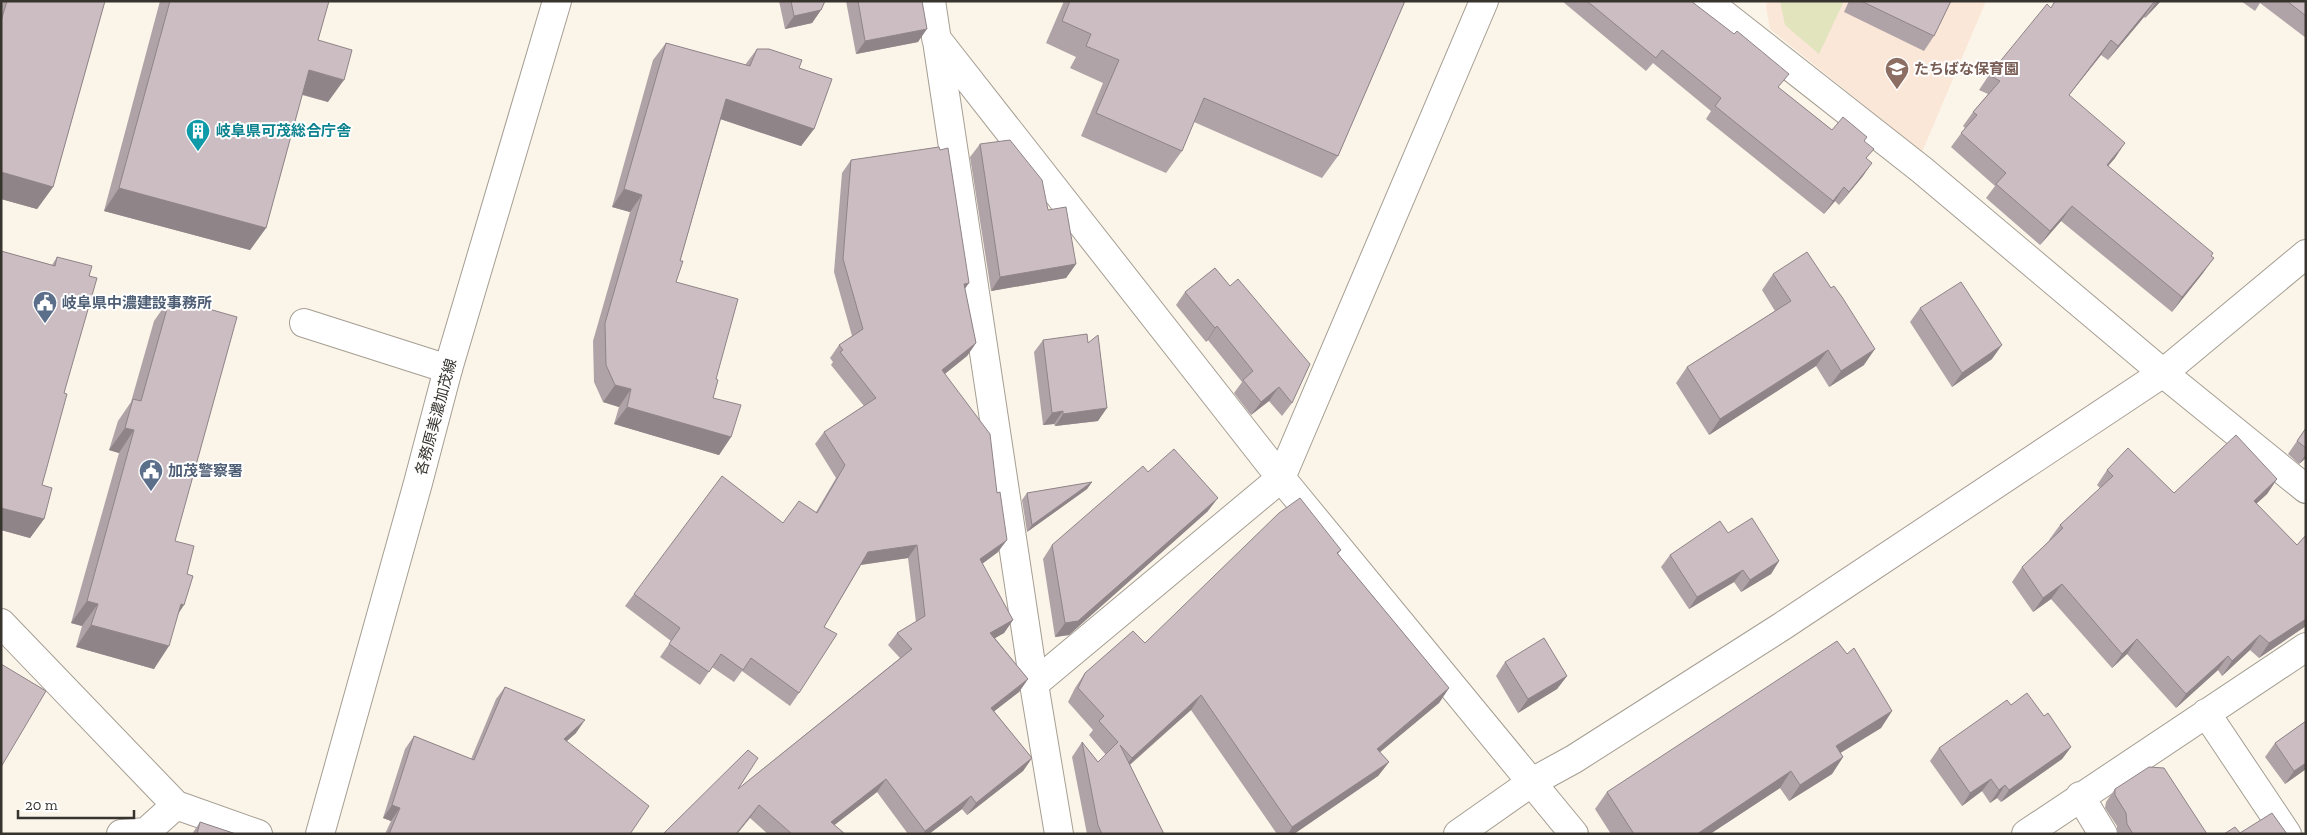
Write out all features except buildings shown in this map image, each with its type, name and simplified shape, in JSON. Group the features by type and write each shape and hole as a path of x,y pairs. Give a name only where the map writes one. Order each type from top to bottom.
{"street":[{"name":"各務原美濃加茂線","path":"320,834 448,369 557,1"},
{"path":"931,1 1034,684 1060,834"},
{"path":"1034,684 1281,478 1484,1"},
{"path":"1707,1 1922,170 2163,373 2306,489"},
{"path":"936,38 1281,478 1574,834"},
{"path":"1458,834 1532,782 1574,759 1781,627 2163,373 2306,254"},
{"path":"304,324 448,369"},
{"path":"1,623 176,805 258,834"},
{"path":"2026,834 2080,796 2306,647"},
{"path":"2206,713 2287,834"},
{"path":"2080,796 2103,834"},
{"path":"121,834 146,832 176,805"}],"shaded area":[{"name":"たちばな保育園","path":"1768,1 1986,1 1922,152 1770,29 1766,6"}],"green space":[{"path":"1780,1 1844,1 1819,54 1785,25"}],"place":[{"name":"たちばな保育園","path":"1897,90"},
{"name":"岐阜県可茂総合庁舎","path":"198,152"},
{"name":"岐阜県中濃建設事務所","path":"45,324"},
{"name":"加茂警察署","path":"151,492"}]}
